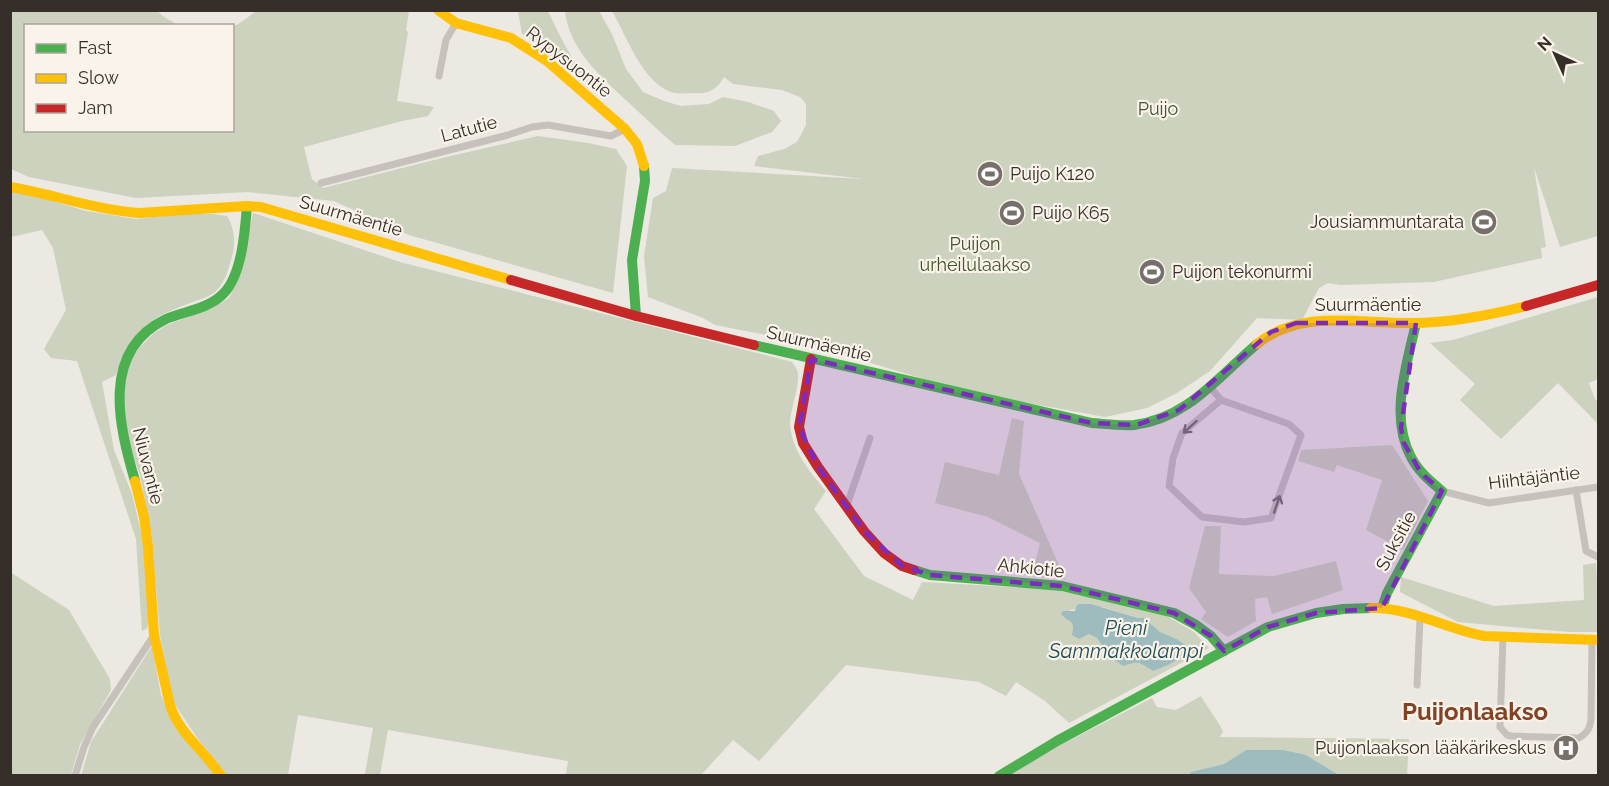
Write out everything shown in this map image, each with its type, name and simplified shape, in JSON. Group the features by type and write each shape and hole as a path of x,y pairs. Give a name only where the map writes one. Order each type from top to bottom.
{"street":[{"name":"Rypysuontie","path":"438,11 456,23 511,38 546,61 625,129 637,144 645,169 632,260 636,316"},
{"path":"439,76 446,40 456,23"},
{"name":"Latutie","path":"321,183 532,127 548,125 611,136 625,129"},
{"name":"Suurmäentie","path":"10,187 35,190 122,213 261,207 636,316 1092,423 1119,426 1162,419 1179,410 1210,387 1271,332 1296,323 1329,320 1416,323 1496,313 1599,285"},
{"name":"Niuvantie","path":"221,776 214,764 179,725 168,700 154,635 149,552 144,516 128,459 119,414 119,391 125,362 135,344 147,330 157,323 212,303 220,298 229,287 235,272 247,206"},
{"name":"Hiihtäjäntie","path":"1416,323 1405,377 1401,428 1410,457 1421,472 1442,491 1489,503 1599,486"},
{"name":"Ahkiotie","path":"812,359 799,427 803,443 864,531 884,553 902,566 930,575 1062,586 1174,613 1211,636 1224,651"},
{"path":"1210,387 1221,400 1289,424 1301,435 1271,518 1244,522 1202,517 1169,486 1173,458 1182,433 1221,400"},
{"path":"847,505 870,438"},
{"path":"1576,490 1586,551 1599,557"},
{"name":"Suksitie","path":"1382,608 1387,593 1442,491"},
{"path":"999,776 1057,741 1268,627 1316,613 1343,609 1393,609 1484,636 1595,640 1591,719 1590,728 1585,734 1578,738 1511,736 1503,731 1499,718 1503,637"},
{"path":"1417,685 1420,618"},
{"path":"75,776 93,727 154,635"}],"highlighted area":[{"path":"1296,323 1416,323 1401,428 1404,443 1421,473 1442,491 1382,608 1316,613 1268,627 1224,651 1211,636 1174,613 1062,586 930,575 902,566 864,531 818,467 799,427 811,359 1092,423 1136,425 1179,410 1271,332"}],"green space":[{"path":"11,10 157,11 176,24 24,24 24,132 234,132 234,26 256,11 409,11 397,101 434,107 428,116 304,147 312,179 323,188 538,136 616,149 627,166 613,293 409,235 334,201 248,192 136,198 29,177 11,169"},
{"path":"518,11 548,11 572,57 591,82 582,81 542,46 522,34"},
{"path":"565,11 599,11 612,34 626,69 643,92 681,106 709,104 723,97 748,102 774,111 781,121 772,132 735,146 675,145 606,82 587,61 573,38"},
{"path":"612,11 1598,11 1598,236 1560,247 1534,167 1546,247 1541,248 1542,258 1434,282 1340,285 1328,283 1319,288 1302,320 1257,318 1210,371 1177,393 1147,408 1105,417 957,389 798,341 715,325 703,318 648,297 644,256 653,198 666,191 672,168 864,179 754,166 758,156 784,149 797,142 806,125 806,104 800,97 782,90 733,84 724,77 715,88 704,93 675,93 664,88 645,71"},
{"path":"10,191 86,211 136,219 181,214 227,216 232,226 233,254 223,282 218,289 208,296 165,313 148,324 137,335 116,375 102,382 114,450 132,494 145,549 149,622 147,628 142,631 136,539 77,361 51,358 44,349 66,310 53,248 42,230 11,237"},
{"path":"253,213 400,262 792,362 798,375 790,420 792,435 803,461 826,491 814,509 864,576 913,600 922,582 1066,590 1158,611 1194,632 1209,648 1069,723 1045,701 1016,682 1006,696 979,682 846,665 759,761 733,740 701,775 566,775 568,761 388,730 380,775 365,774 373,728 298,715 288,775 225,775 172,700 160,635 152,537 140,475 130,448 124,421 122,398 131,360 141,346 154,333 167,325 211,308 229,298 240,275","holes":["1103,607 1144,618 1160,632 1187,646 1166,666 1153,671 1137,663 1125,665 1110,657 1097,638 1089,634 1084,636 1074,628 1070,610"]},
{"path":"1598,297 1598,379 1589,383 1598,402 1598,424 1558,383 1501,439 1460,400 1475,384 1430,343 1453,340"},
{"path":"1012,418 1024,421 1019,474 1065,579 1032,576 1040,543 988,517 935,503 945,462 999,475"},
{"path":"1392,445 1428,501 1403,550 1366,530 1382,480 1337,465 1334,472 1298,461 1301,450"},
{"path":"1205,526 1221,526 1219,574 1274,576 1336,561 1343,590 1272,614 1267,597 1255,599 1256,621 1228,637 1201,619 1206,612 1189,588"},
{"path":"1596,563 1598,632 1569,632 1458,622 1400,592 1401,577 1494,606 1584,600 1583,565"},
{"path":"10,572 69,610 110,679 111,690 80,744 71,775 11,775"},
{"path":"152,646 161,695 176,729 210,765 215,775 81,776 91,742"},
{"path":"1201,696 1223,731 1220,737 1409,739 1407,775 1339,775 1306,755 1246,750 1224,764 1191,772 1189,775 1004,776 1152,698 1157,707 1176,710"}],"water":[{"name":"Pieni Sammakkolampi","path":"1091,604 1144,618 1160,632 1196,650 1153,671 1139,663 1123,666 1110,657 1097,638 1089,634 1079,639 1072,635 1071,622 1061,614 1063,611 1075,611 1077,605"},
{"path":"1246,750 1283,750 1306,755 1339,775 1189,775 1191,772 1224,764"}],"traffic: fast":[{"path":"636,316 632,260 645,181 644,166"},
{"path":"135,481 120,414 123,370 131,350 145,333 166,319 211,303 224,293 239,264 247,206"},
{"path":"1382,608 1387,593 1442,491 1414,462 1401,425 1402,390 1416,323"},
{"path":"754,345 1092,423 1134,425 1153,421 1186,405 1257,344"},
{"path":"914,570 930,575 1062,586 1174,613 1211,636 1224,651"},
{"path":"999,776 1057,741 1268,627 1316,613 1371,608"}],"traffic: slow":[{"path":"438,10 456,23 511,38 547,61 625,129 637,144 644,166"},
{"path":"10,187 106,209 139,213 261,207 511,280"},
{"path":"1257,344 1294,325 1314,322 1334,320 1397,323 1445,321 1472,318 1526,306"},
{"path":"135,481 148,546 154,635 170,705 186,734 221,776"},
{"path":"1371,608 1400,611 1484,636 1598,640"}],"traffic: jam":[{"path":"511,280 636,316 754,345"},
{"path":"1526,306 1598,285"},
{"path":"811,359 799,427 803,443 864,531 884,553 902,566 914,570"}],"place":[{"name":"Puijo K120","path":"990,174"},
{"name":"Puijo K65","path":"1012,213"},
{"name":"Jousiammuntarata","path":"1484,222"},
{"name":"Puijon tekonurmi","path":"1152,272"},
{"name":"Puijonlaakson lääkärikeskus","path":"1566,748"}],"district":[{"name":"Puijonlaakso","path":"1475,712"}],"park label":[{"name":"Puijo","path":"1158,109"},
{"name":"Puijon urheilulaakso","path":"975,254"}]}
